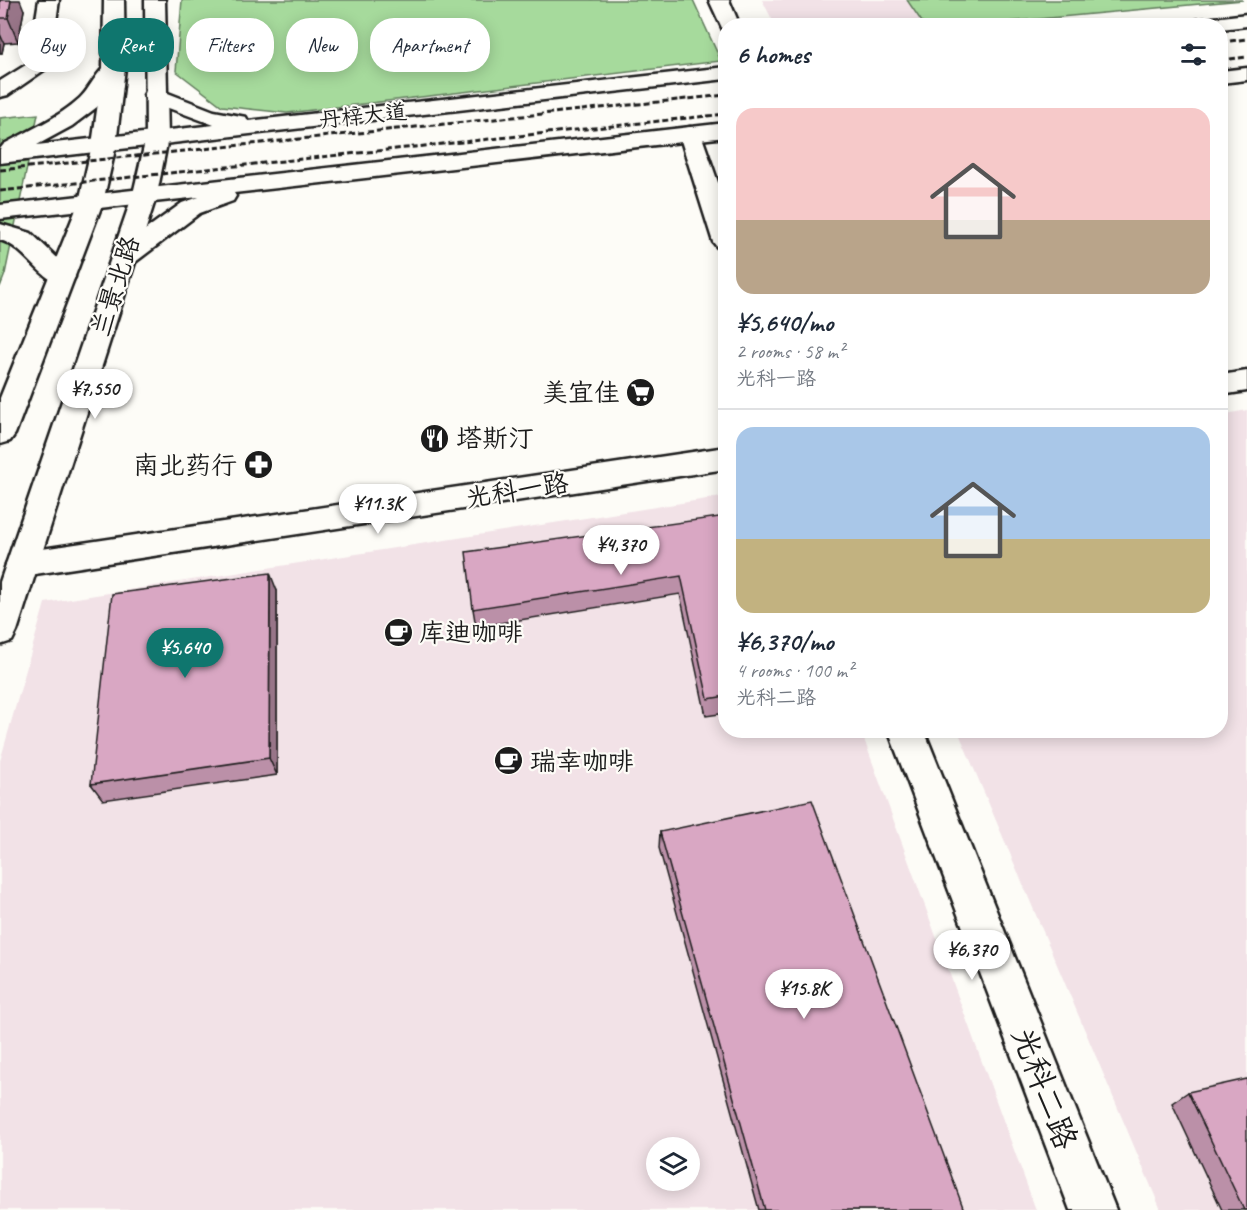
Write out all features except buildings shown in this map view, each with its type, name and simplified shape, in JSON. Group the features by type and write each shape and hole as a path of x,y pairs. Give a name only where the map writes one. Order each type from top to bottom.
{"main road":[{"path":"0,90 39,66 50,0"},
{"name":"兰景北路","path":"114,0 114,18"},
{"name":"兰景北路","path":"155,0 155,18"},
{"path":"719,0 727,18"},
{"path":"1228,22 1247,20"},
{"path":"0,156 64,121 89,102 107,72"},
{"name":"兰景北路","path":"0,434 91,201 105,145 113,72"},
{"name":"兰景北路","path":"0,631 145,194 157,138 155,72"},
{"name":"丹梓大道","path":"0,156 718,74"},
{"path":"1228,76 1247,74"},
{"path":"155,95 209,117 267,126"},
{"path":"0,212 718,131"},
{"path":"690,134 718,218"},
{"path":"125,257 190,208 253,185"},
{"path":"0,232 22,238 62,277"},
{"path":"1228,383 1247,381"},
{"name":"光科一路","path":"22,564 718,460"},
{"name":"光科二路","path":"909,738 1093,1210"}],"shaded area":[{"path":"762,0 907,0 919,18 771,18"},
{"path":"1247,410 1247,1210 1161,1210 961,738 1228,738 1228,414"},
{"path":"718,497 718,738 864,738 1036,1210 0,1210 0,761 45,603"}],"green space":[{"path":"182,0 693,0 718,54 718,61 287,113 222,106 176,71"},
{"path":"907,0 1243,0 1049,18 919,18"},
{"path":"38,114 5,274 0,287 0,118"}],"railway":[{"path":"1228,41 1247,39"},
{"path":"1228,59 1247,57"},
{"path":"0,170 718,96"},
{"path":"0,191 718,115"}],"place":[{"name":"美宜佳","path":"641,392"},
{"name":"塔斯汀","path":"435,438"},
{"name":"南北药行","path":"258,465"},
{"name":"库迪咖啡","path":"398,632"},
{"name":"瑞幸咖啡","path":"509,761"}]}
